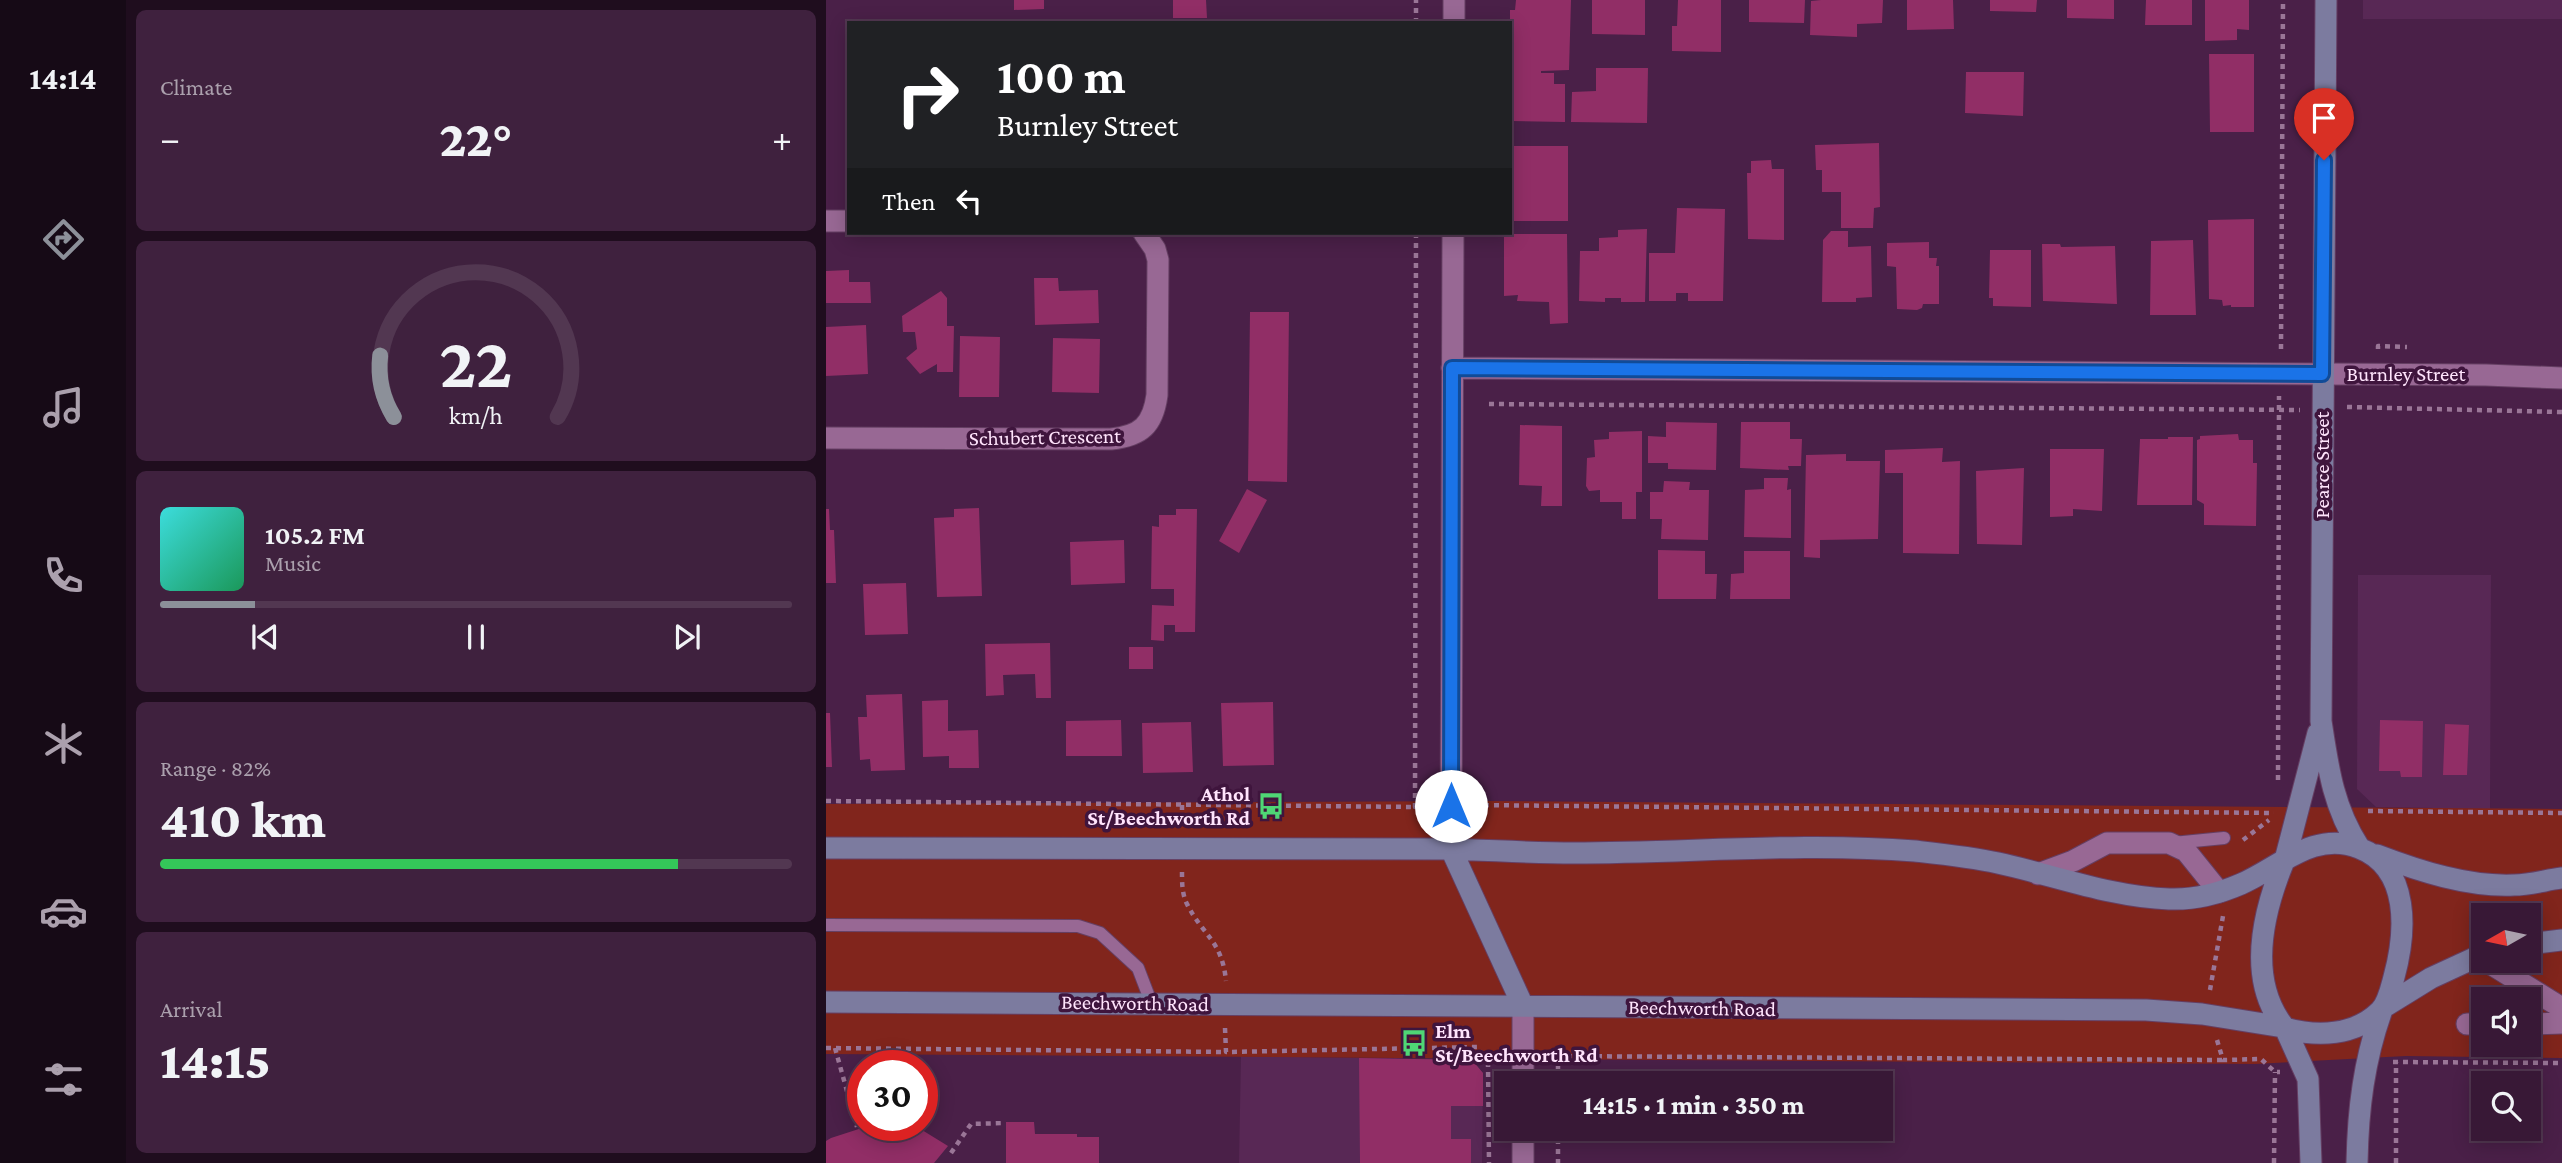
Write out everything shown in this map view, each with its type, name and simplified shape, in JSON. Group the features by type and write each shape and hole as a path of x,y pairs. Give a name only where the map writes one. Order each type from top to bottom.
{"main road":[{"name":"Pearce Street","path":"2326,0 2321,721 2332,790 2340,814 2362,849"},
{"name":"Pearce Street","path":"2285,861 2321,721"},
{"path":"826,848 1451,849 1576,853 1717,848 1914,851 1995,862 2148,898 2177,899 2223,891 2308,847 2322,843 2362,849 2429,872 2480,883 2514,886 2562,878"},
{"path":"1451,849 1522,1006"},
{"path":"2357,1163 2360,1096 2365,1063 2399,958 2402,928 2400,901 2390,873 2384,864 2362,849"},
{"path":"2285,861 2267,907 2261,956 2269,996 2305,1070 2311,1107 2311,1163"},
{"path":"2541,943 2562,940"},
{"path":"2284,1027 2312,1034 2340,1032 2364,1022 2431,978 2471,963"},
{"name":"Beechworth Road","path":"826,1002 2146,1010 2213,1016 2284,1027"}],"street":[{"path":"1454,0 1454,21"},
{"path":"826,221 847,221"},
{"name":"Schubert Crescent","path":"826,438 1111,439 1129,437 1141,430 1153,416 1157,395 1158,260 1155,249 1145,235"},
{"path":"1451,849 1453,235"},
{"name":"Burnley Street","path":"1452,368 2486,374 2562,378"},
{"path":"2038,873 2073,861 2106,844 2169,843 2186,851 2223,891"},
{"path":"2507,973 2562,1007"},
{"path":"1522,1006 1523,1071"},
{"path":"2541,1024 2562,1023"},
{"path":"1523,1141 1523,1163"}],"lane":[{"path":"2169,843 2224,838"},
{"path":"826,925 1078,926 1100,933 1138,968 1151,1002"}],"path":[{"path":"1416,0 1416,21"},
{"path":"1415,807 1416,235"},
{"path":"1489,404 2279,411 2376,406 2562,412"},
{"path":"826,801 2278,814 2237,845"},
{"path":"2223,891 2210,993 2215,1037 2223,1060 2261,1059 2275,1072 2305,1070"},
{"path":"826,1048 1226,1052"},
{"path":"835,1048 847,1091"},
{"path":"1558,1056 1558,1071"},
{"path":"1488,1062 1489,1163"},
{"path":"2396,1062 2396,1163"},
{"path":"2365,1063 2562,1063"},
{"path":"2274,1163 2275,1072"},
{"path":"951,1153 971,1124 1005,1123"},
{"path":"1558,1141 1558,1163"}],"shaded area":[{"path":"2363,0 2562,0 2562,19 2363,19"},
{"path":"2358,575 2491,575 2490,809 2376,807 2357,789"},
{"path":"1485,801 2562,809 2562,1058 2484,1057 2541,1057 2541,987 2471,987 2471,1057 2406,1056 2255,1064 938,1055 938,1050 847,1050 847,1054 826,1054 826,804"},
{"path":"1241,1056 1472,1060 1483,1073 1482,1163 1239,1163"}],"building":[{"path":"1014,0 1044,0 1044,9 1014,10"},
{"path":"1173,0 1206,0 1207,18 1173,18"},
{"path":"1516,0 1571,0 1569,70 1541,71 1554,73 1554,84 1565,84 1565,122 1512,121 1514,36 1510,10 1515,10"},
{"path":"1592,0 1645,0 1645,35 1592,34"},
{"path":"1678,0 1721,0 1721,52 1672,51 1672,26 1677,26"},
{"path":"1749,0 1805,0 1804,23 1749,22"},
{"path":"1883,0 1882,23 1857,24 1857,37 1810,35 1811,1"},
{"path":"1907,0 1953,0 1954,29 1907,30"},
{"path":"1990,0 2037,0 2036,12 1990,11"},
{"path":"2067,0 2114,0 2114,19 2067,18"},
{"path":"2146,0 2192,0 2192,25 2145,25"},
{"path":"2205,0 2249,0 2249,30 2237,29 2237,40 2205,41"},
{"path":"2209,54 2254,54 2254,132 2210,132"},
{"path":"1596,68 1648,68 1647,123 1571,122 1572,92 1596,91"},
{"path":"1966,72 2024,72 2023,116 1965,113"},
{"path":"845,106 847,106 847,156"},
{"path":"1879,143 1880,207 1874,208 1873,228 1841,228 1841,192 1822,192 1822,170 1816,170 1815,145"},
{"path":"1512,146 1568,146 1568,221 1512,221"},
{"path":"1771,160 1772,169 1784,169 1784,240 1748,239 1747,173 1751,173 1751,161"},
{"path":"1677,208 1725,209 1723,301 1688,301 1688,293 1676,293 1676,301 1649,301 1649,253 1675,253"},
{"path":"2254,219 2254,307 2223,306 2222,300 2209,299 2208,220"},
{"path":"1647,229 1645,302 1621,302 1621,298 1605,298 1605,302 1579,301 1580,251 1599,251 1599,238 1618,237 1618,230"},
{"path":"1831,231 1848,231 1848,247 1871,246 1872,297 1856,298 1856,302 1822,302 1823,240"},
{"path":"1567,234 1568,323 1550,324 1549,302 1517,301 1518,295 1504,296 1504,235"},
{"path":"2193,240 2196,315 2150,315 2151,241"},
{"path":"1929,242 1929,258 1937,258 1936,266 1939,266 1939,304 1923,304 1922,308 1917,310 1897,309 1896,267 1887,266 1887,243"},
{"path":"2042,244 2060,244 2061,247 2115,246 2117,304 2043,301"},
{"path":"1990,250 2031,250 2031,307 1993,306 1993,298 1989,298"},
{"path":"849,270 849,282 870,282 871,303 826,303 826,271"},
{"path":"1034,278 1058,278 1059,291 1098,290 1099,323 1035,325"},
{"path":"941,291 947,298 947,326 954,326 953,372 937,372 937,364 920,374 906,358 917,349 915,332 903,332 902,316"},
{"path":"1250,312 1289,312 1287,482 1248,481"},
{"path":"866,325 868,374 826,376 826,327"},
{"path":"960,336 1000,337 999,397 959,397"},
{"path":"1053,338 1100,339 1099,393 1052,392"},
{"path":"1666,422 1717,423 1716,470 1668,469 1668,463 1648,463 1648,436 1666,437"},
{"path":"1741,422 1790,422 1790,439 1802,439 1801,466 1788,466 1789,470 1740,468"},
{"path":"1520,425 1562,426 1562,506 1541,506 1542,486 1519,485"},
{"path":"1642,431 1642,492 1636,492 1636,519 1622,519 1622,502 1600,502 1600,490 1589,491 1586,486 1587,458 1595,457 1594,440 1609,439 1609,432"},
{"path":"2238,434 2239,440 2253,440 2253,463 2257,463 2256,526 2204,525 2204,504 2197,500 2197,440 2200,436"},
{"path":"2193,437 2192,505 2137,505 2140,439"},
{"path":"1943,448 1942,462 1960,461 1959,554 1903,553 1903,473 1885,473 1885,450"},
{"path":"2050,449 2104,449 2102,511 2073,509 2073,516 2050,517"},
{"path":"1846,454 1846,461 1880,461 1878,539 1820,540 1820,558 1804,557 1806,455"},
{"path":"2024,468 2022,545 1977,544 1976,471"},
{"path":"1764,478 1788,478 1787,490 1791,489 1791,538 1744,537 1745,490 1764,489"},
{"path":"1664,481 1690,482 1689,490 1709,490 1708,540 1661,539 1662,519 1650,519 1650,492 1663,492"},
{"path":"1247,489 1267,500 1239,553 1219,541"},
{"path":"979,508 982,596 937,597 934,518 954,517 954,509"},
{"path":"826,509 829,509 830,530 834,530 836,583 826,583"},
{"path":"1176,509 1197,509 1195,632 1175,632 1175,625 1164,625 1164,641 1151,640 1152,605 1174,606 1174,589 1151,589 1152,526 1159,527 1159,515 1176,515"},
{"path":"1124,540 1125,583 1071,585 1070,542"},
{"path":"1658,550 1705,551 1705,574 1717,574 1716,599 1658,599"},
{"path":"1744,551 1790,551 1790,599 1730,599 1731,574 1744,573"},
{"path":"906,583 908,634 865,635 863,584"},
{"path":"1050,643 1051,698 1036,698 1035,674 1003,675 1004,695 986,696 985,644"},
{"path":"1129,647 1153,647 1153,669 1129,669"},
{"path":"902,694 905,770 871,771 870,759 860,760 858,717 867,717 866,695"},
{"path":"948,700 948,731 978,730 979,768 949,768 949,756 923,757 922,701"},
{"path":"1273,702 1274,765 1223,766 1221,703"},
{"path":"826,713 830,713 832,767 826,767"},
{"path":"1121,720 1122,756 1066,756 1066,721"},
{"path":"2380,720 2423,721 2422,777 2401,777 2400,771 2379,771"},
{"path":"1191,722 1193,772 1143,773 1142,723"},
{"path":"2445,724 2469,725 2467,775 2443,775"},
{"path":"1359,1058 1472,1060 1483,1073 1483,1106 1451,1106 1451,1139 1471,1139 1471,1163 1360,1163"},
{"path":"1006,1122 1034,1122 1035,1134 1099,1137 1099,1163 1006,1163"},
{"path":"847,1133 847,1141 938,1140 948,1146 934,1163 826,1163 826,1141"}],"place":[{"name":"Athol St/Beechworth Rd","path":"1271,806"},
{"name":"Elm St/Beechworth Rd","path":"1414,1043"}],"route":[{"path":"1451,806 1452,368 2322,374 2324,160"}]}
